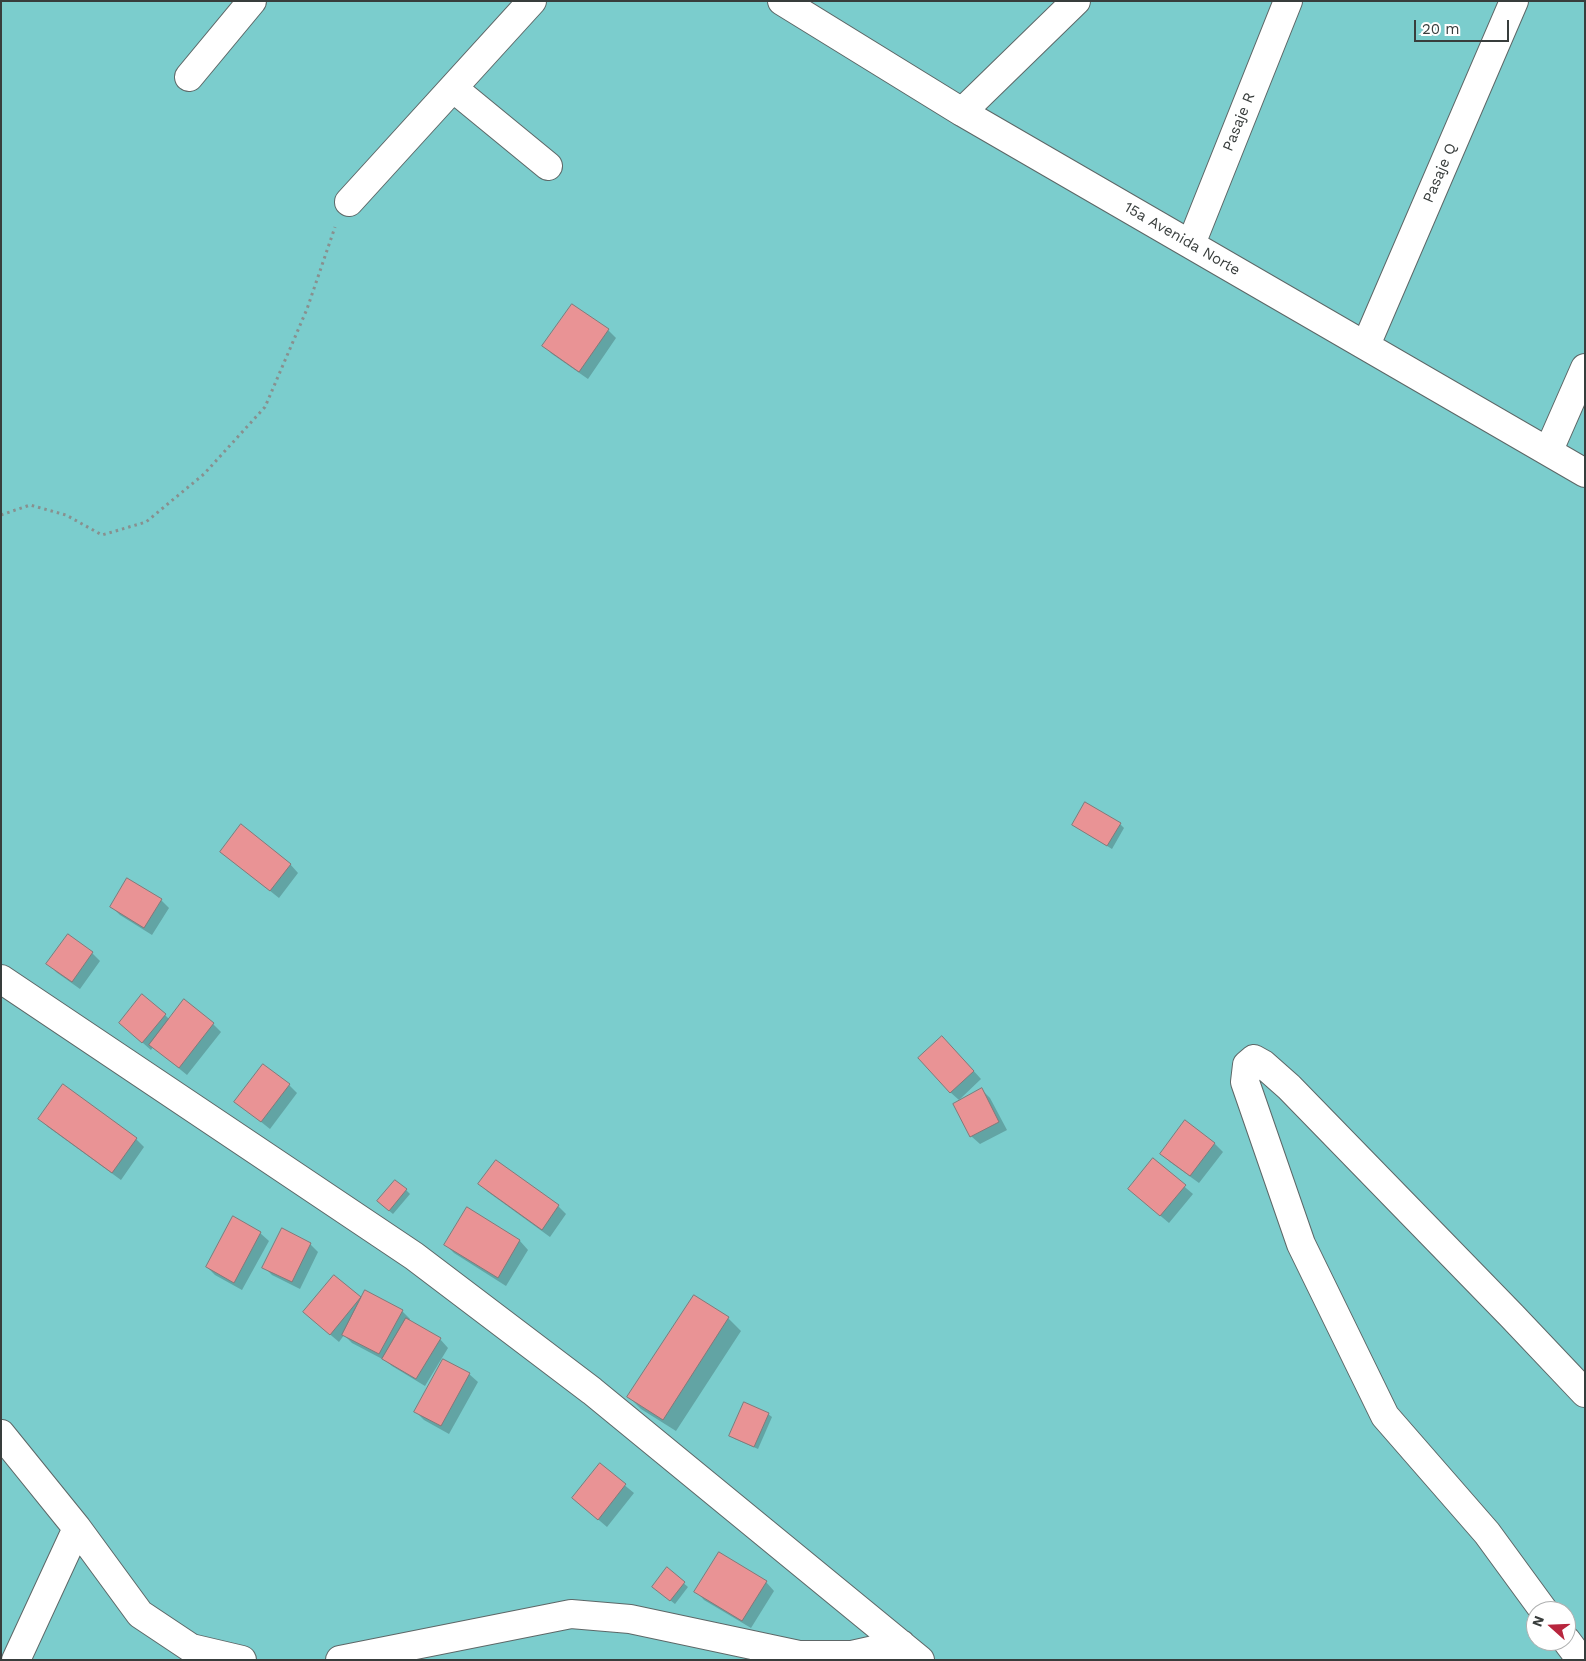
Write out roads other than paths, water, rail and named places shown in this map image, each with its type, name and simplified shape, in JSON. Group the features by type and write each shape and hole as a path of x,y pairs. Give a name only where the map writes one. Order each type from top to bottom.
{"street":[{"path":"189,77 252,1"},
{"path":"349,202 532,1"},
{"name":"15a Avenida Norte","path":"782,1 962,112 1585,472"},
{"path":"962,112 1076,1"},
{"name":"Pasaje R","path":"1191,244 1288,1"},
{"name":"Pasaje Q","path":"1366,345 1514,1"},
{"path":"453,88 548,166"},
{"path":"1549,450 1585,368"},
{"path":"1,979 414,1256 592,1391 911,1652"},
{"path":"1537,1601 1487,1533 1385,1416 1301,1244 1245,1082 1247,1065 1254,1059 1263,1064 1289,1087 1585,1393"},
{"path":"1,1434 77,1528 140,1614 191,1648 242,1660"},
{"path":"16,1660 77,1528"},
{"path":"340,1660 571,1614 630,1619 799,1655 852,1656 911,1652"}]}
